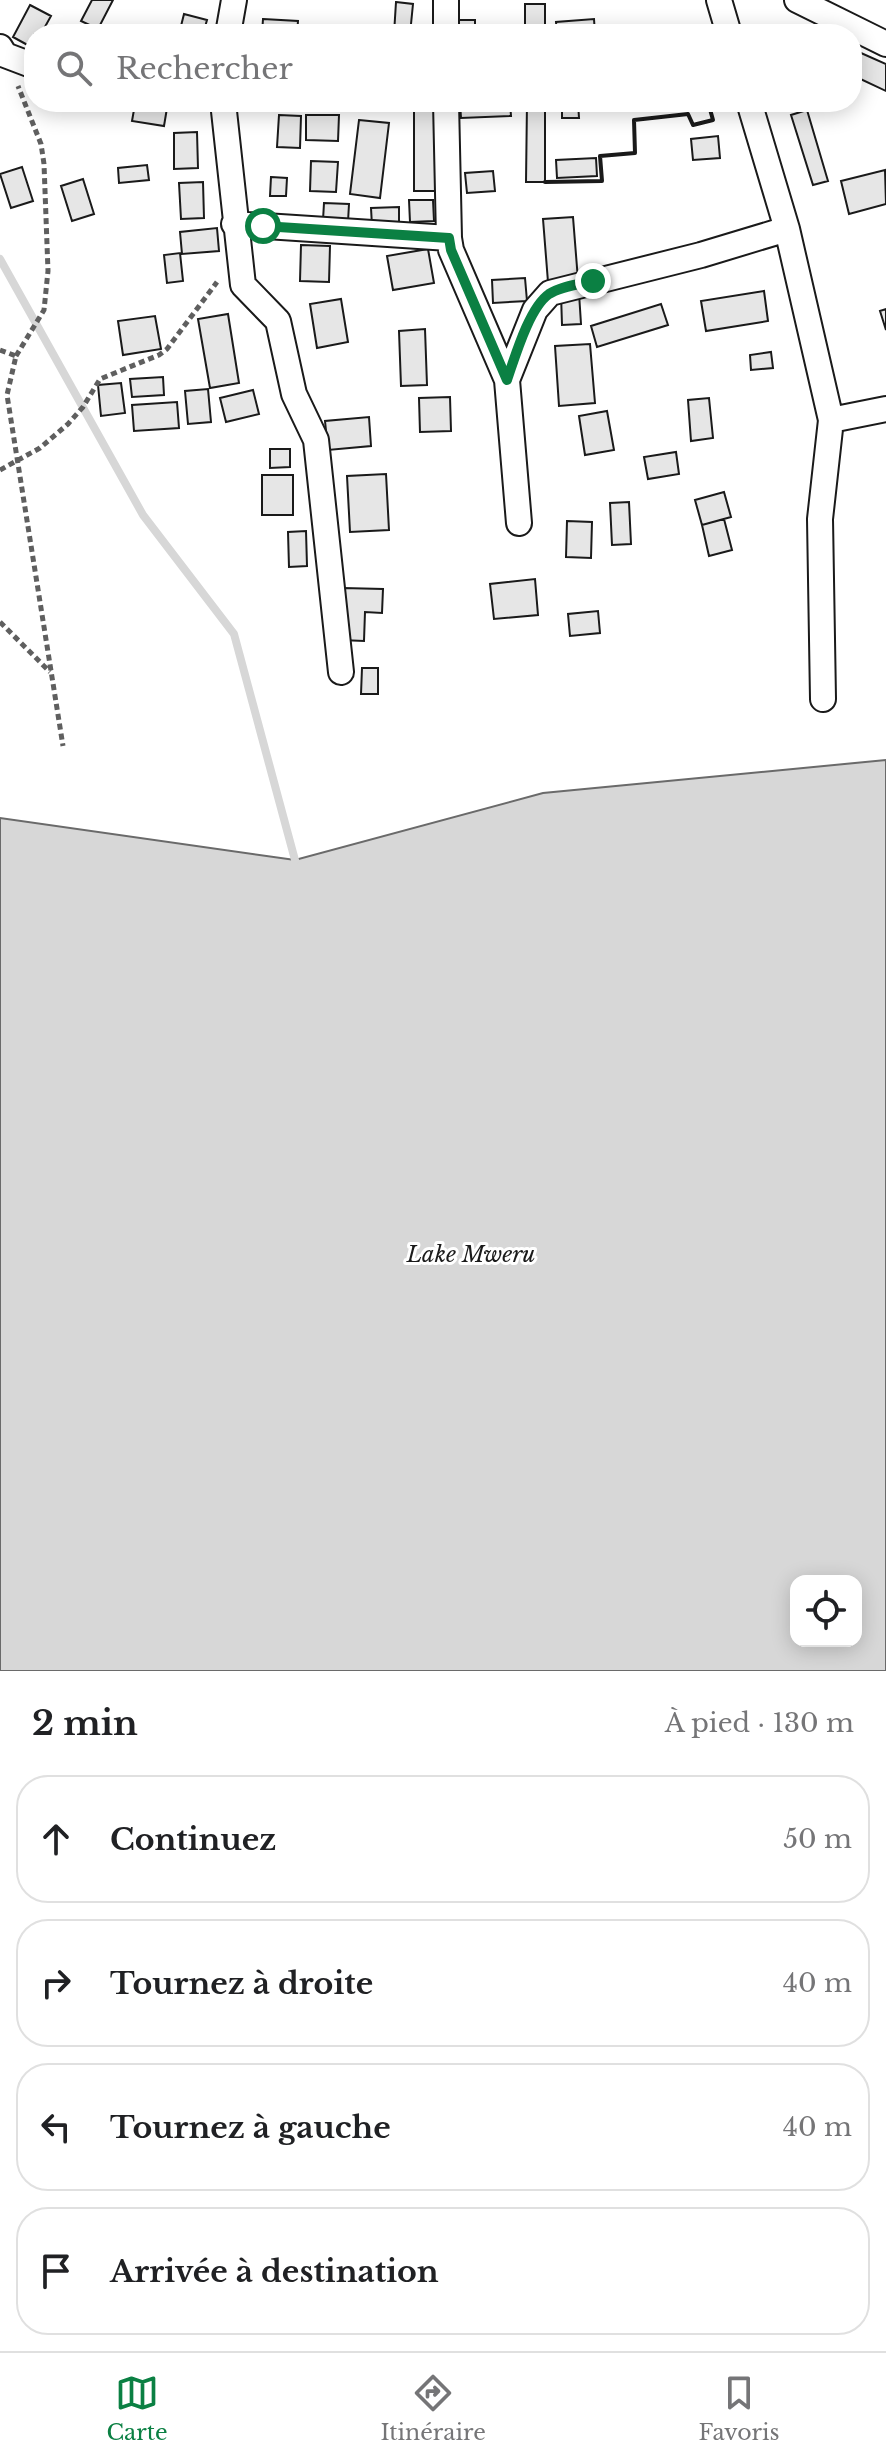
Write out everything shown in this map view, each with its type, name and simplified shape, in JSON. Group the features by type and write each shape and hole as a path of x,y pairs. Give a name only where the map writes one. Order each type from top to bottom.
{"street":[{"path":"230,24 234,0"},
{"path":"446,0 446,24"},
{"path":"719,0 726,24"},
{"path":"797,0 846,24"},
{"path":"862,32 886,44"},
{"path":"3,51 24,61"},
{"path":"224,112 243,285 278,321 294,394 316,440 341,672"},
{"path":"446,112 451,250 507,380 519,523"},
{"path":"752,112 787,229 831,420 820,519 823,699"},
{"path":"234,224 449,238"},
{"path":"507,380 535,310 550,293 701,255 787,229"},
{"path":"831,420 886,409"}],"path":[{"path":"3,51 24,102"},
{"path":"28,112 41,144 47,187 48,271 44,310 16,356 7,395 63,746"},
{"path":"0,470 40,448 68,424 100,379 167,349 239,253"},
{"path":"0,350 16,356"},
{"path":"0,622 50,672"}],"water":[{"name":"Lake Mweru","path":"886,760 886,1671 0,1671 0,818 295,860 543,793"}],"building":[{"path":"92,0 113,0 101,24 81,21"},
{"path":"396,2 413,4 411,24 395,24"},
{"path":"525,4 545,4 545,24 525,24"},
{"path":"30,5 51,16 47,24 24,24 24,43 13,37"},
{"path":"184,14 207,20 206,24 182,24"},
{"path":"263,19 298,21 298,24 263,24"},
{"path":"594,19 594,24 556,24"},
{"path":"458,20 475,20 475,24 458,24"},
{"path":"862,53 886,64 886,91 862,80"},
{"path":"134,112 166,112 164,126 132,121"},
{"path":"414,112 438,112 438,191 414,191"},
{"path":"461,112 511,112 511,116 461,118"},
{"path":"527,112 545,112 545,182 526,182"},
{"path":"562,112 579,112 579,118 562,118"},
{"path":"808,112 828,181 813,185 791,115"},
{"path":"279,115 301,116 300,148 277,147"},
{"path":"306,115 339,115 338,141 306,140"},
{"path":"359,120 389,123 380,198 350,194"},
{"path":"197,132 198,168 174,169 174,133"},
{"path":"718,136 720,158 693,160 691,139"},
{"path":"596,158 597,176 557,178 556,160"},
{"path":"311,161 338,162 336,192 310,191"},
{"path":"147,165 149,180 119,183 118,168"},
{"path":"22,167 33,201 11,208 0,174"},
{"path":"885,170 886,204 849,214 841,181"},
{"path":"493,171 495,191 467,193 465,173"},
{"path":"271,177 287,178 286,196 270,196"},
{"path":"83,179 94,214 72,221 61,186"},
{"path":"203,182 204,218 181,219 179,183"},
{"path":"409,200 433,200 434,221 410,222"},
{"path":"324,203 349,204 348,222 323,220"},
{"path":"399,207 399,225 372,226 371,208"},
{"path":"573,217 578,280 548,282 543,219"},
{"path":"217,228 219,251 182,254 180,232"},
{"path":"301,245 330,246 329,282 300,281"},
{"path":"428,249 434,283 393,290 387,256"},
{"path":"180,253 183,281 167,283 164,255"},
{"path":"525,278 527,301 493,303 492,280"},
{"path":"764,291 768,321 706,331 701,301"},
{"path":"579,293 581,324 562,325 561,294"},
{"path":"341,299 348,342 317,348 310,304"},
{"path":"661,304 668,325 597,347 591,326"},
{"path":"886,309 886,330 880,311"},
{"path":"228,314 239,383 210,388 198,319"},
{"path":"155,316 161,349 123,355 118,321"},
{"path":"425,329 427,385 401,386 399,331"},
{"path":"590,344 595,403 559,406 555,346"},
{"path":"771,352 773,368 751,370 750,355"},
{"path":"163,377 164,395 132,397 130,379"},
{"path":"121,383 125,413 101,416 98,385"},
{"path":"208,389 211,422 188,424 185,391"},
{"path":"253,390 259,414 226,422 220,398"},
{"path":"450,397 451,431 420,432 419,398"},
{"path":"709,398 713,438 691,441 688,400"},
{"path":"177,402 179,428 134,431 132,405"},
{"path":"607,411 614,450 585,455 579,416"},
{"path":"369,417 371,446 328,450 325,421"},
{"path":"270,449 290,449 290,467 270,468"},
{"path":"676,452 679,474 648,479 644,457"},
{"path":"386,474 389,530 350,532 347,476"},
{"path":"262,475 293,475 293,515 262,515"},
{"path":"724,492 731,517 702,525 695,500"},
{"path":"629,502 631,544 612,545 610,503"},
{"path":"724,519 732,550 709,556 702,525"},
{"path":"567,521 592,522 591,558 566,557"},
{"path":"306,531 307,566 289,567 288,532"},
{"path":"535,579 538,615 494,619 490,584"},
{"path":"343,588 383,589 382,613 365,612 364,641 341,640"},
{"path":"598,611 600,633 570,636 568,614"},
{"path":"362,668 378,668 378,694 361,694"}],"waterway":[{"path":"0,259 143,515 234,634 295,860"}],"wall":[{"path":"545,182 602,181 600,156 635,153 634,120 688,114 693,125 713,120 711,112"}],"route":[{"path":"263,226 449,238 451,250 507,380 535,310 542,301 550,293 593,281"}]}
